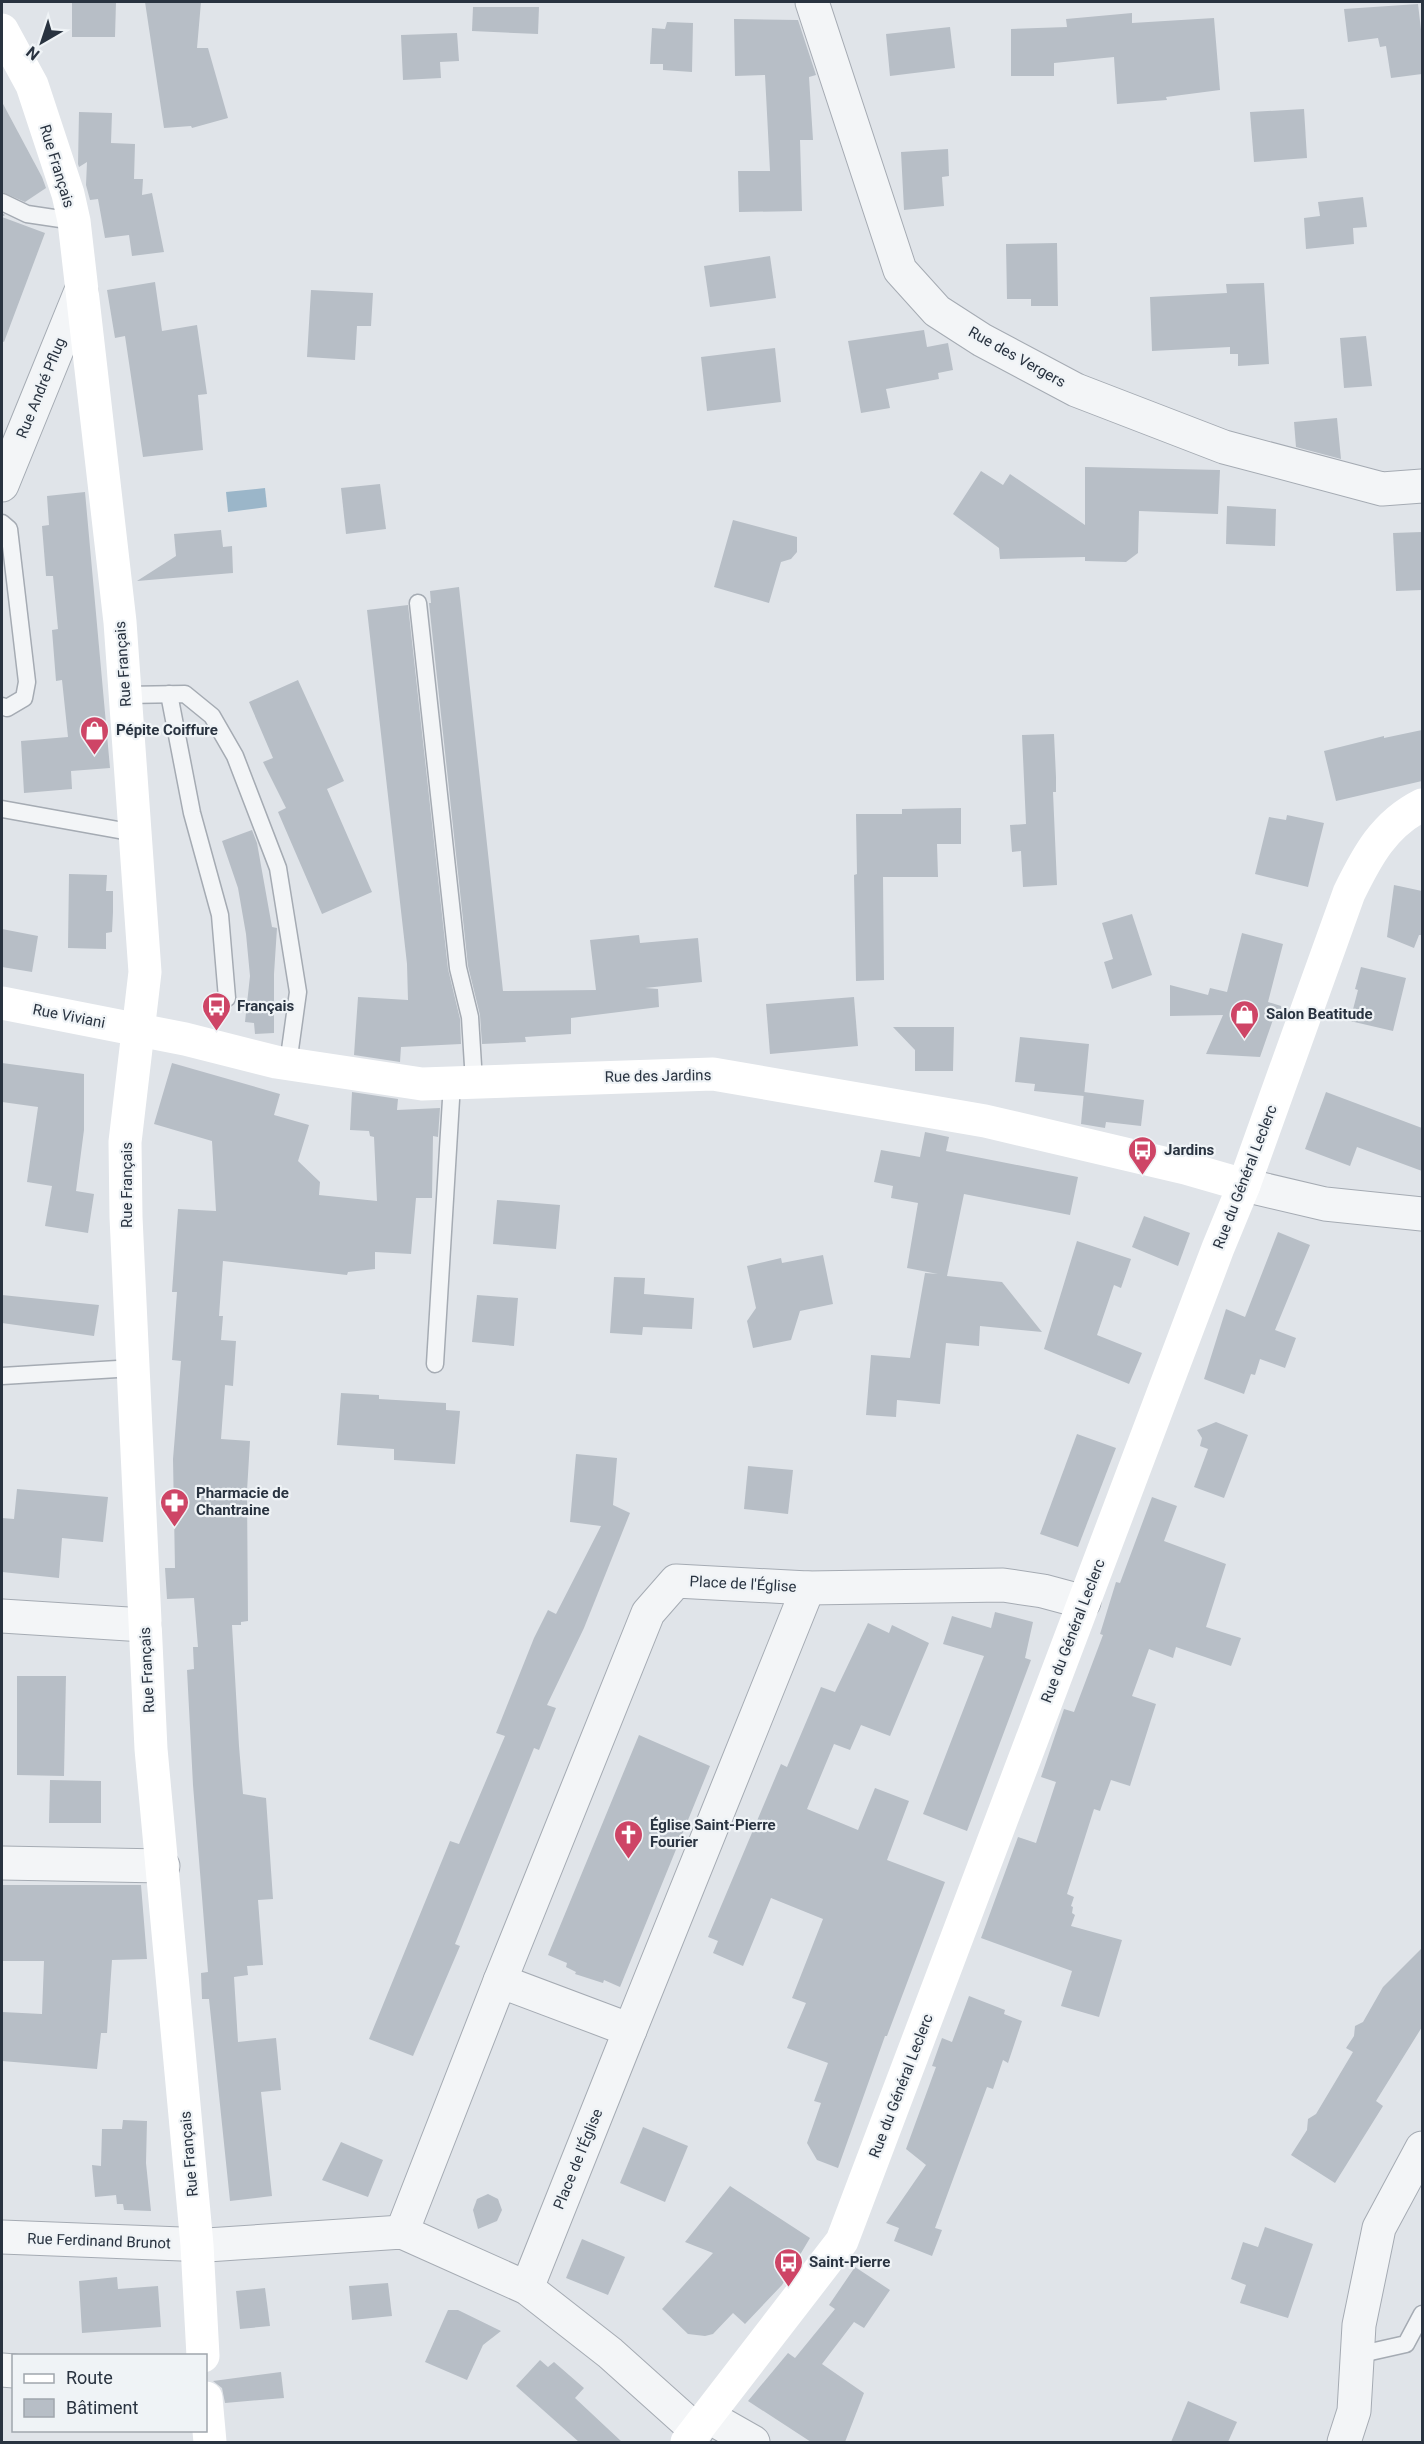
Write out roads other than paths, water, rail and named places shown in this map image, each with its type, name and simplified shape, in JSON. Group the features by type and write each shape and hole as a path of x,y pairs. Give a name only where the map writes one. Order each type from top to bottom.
{"street":[{"name":"Rue des Vergers","path":"812,2 900,270 937,311 982,340 1076,390 1224,447 1382,489 1422,486"},
{"name":"Rue Français","path":"2,30 32,85 68,194 74,221 120,622 145,972 125,1142 126,1217 144,1625 151,1749 196,2245 202,2354"},
{"name":"Rue André Pflug","path":"2,484 81,291"},
{"name":"Rue du Général Leclerc","path":"698,2430 842,2241 1218,1248 1244,1185 1349,893 1369,852 1384,832 1399,819 1422,805"},
{"name":"Rue Viviani","path":"2,1003 137,1030"},
{"name":"Rue des Jardins","path":"137,1030 288,1064 422,1084 713,1074 986,1121 1185,1168 1244,1185"},
{"path":"1244,1185 1325,1204 1422,1214"},
{"name":"Place de l'Église","path":"402,2232 648,1613 676,1581 808,1588 527,2288"},
{"path":"808,1588 1003,1585 1043,1591 1084,1602"},
{"path":"2,1616 144,1625"},
{"path":"2,1863 163,1866"},
{"path":"500,1981 630,2030"},
{"path":"1344,2442 1354,2411 1359,2325 1379,2228 1422,2148"},
{"path":"196,2245 402,2232 527,2288 610,2354 698,2430 753,2442"},
{"name":"Rue Ferdinand Brunot","path":"2,2237 196,2245"},
{"path":"207,2409 210,2442"}],"lane":[{"path":"2,201 27,214 74,221"},
{"path":"2,523 9,529 27,682 24,698 7,708 2,706"},
{"path":"418,603 458,968 470,1017 435,1364"},
{"path":"169,694 192,813 220,915 227,998"},
{"path":"125,695 185,694 212,716 235,756 278,868 298,992 288,1064"},
{"path":"2,809 135,833"},
{"path":"2,1376 134,1368"},
{"path":"1357,2355 1406,2344 1422,2314"}],"water":[{"path":"265,488 267,507 228,512 226,492"}],"place":[{"name":"Pépite Coiffure","path":"95,756"},
{"name":"Français","path":"216,1032"},
{"name":"Salon Beatitude","path":"1245,1040"},
{"name":"Jardins","path":"1143,1176"},
{"name":"Pharmacie de Chantraine","path":"175,1528"},
{"name":"Église Saint-Pierre Fourier","path":"629,1860"},
{"name":"Saint-Pierre","path":"788,2288"}]}
